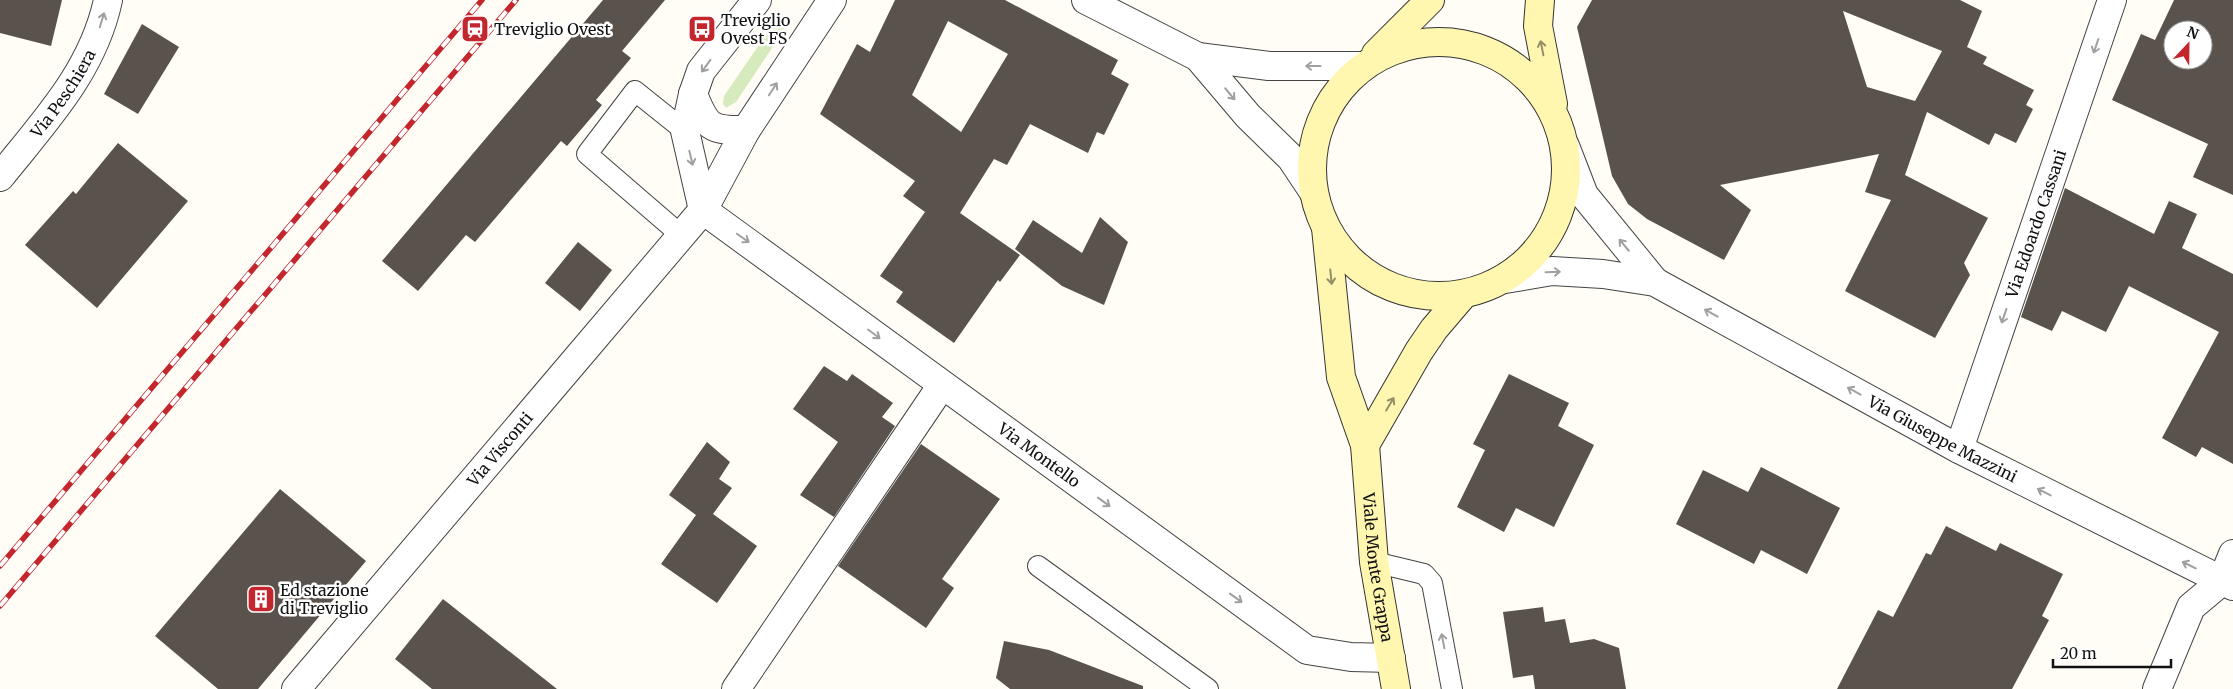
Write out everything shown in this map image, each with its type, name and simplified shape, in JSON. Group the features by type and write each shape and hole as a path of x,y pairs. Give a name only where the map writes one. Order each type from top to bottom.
{"main road":[{"path":"1430,0 1337,91 1317,128 1311,160 1313,191 1326,228 1355,266 1385,285 1426,296 1464,294 1505,279 1531,258 1554,225 1566,184 1565,146 1554,112 1538,26 1540,0"},
{"path":"1365,64 1392,49 1425,41 1466,44 1503,58 1534,83 1554,112"},
{"name":"Viale Monte Grappa","path":"1326,228 1341,377 1365,445 1374,562 1396,689"},
{"path":"1365,445 1419,351 1434,329 1464,294"}],"street":[{"name":"Via Peschiera","path":"0,177 80,75 93,49 108,0"},
{"path":"703,210 685,131 693,94 701,71 757,0"},
{"name":"Via Visconti","path":"296,689 703,210 746,130 832,0"},
{"path":"1086,0 1198,57 1269,66 1365,64"},
{"name":"Via Edoardo Cassani","path":"1959,449 2112,0"},
{"path":"1198,57 1248,116 1291,158 1313,191"},
{"path":"693,94 702,118 722,130 746,130"},
{"name":"Via Giuseppe Mazzini","path":"1565,146 1584,195 1655,282"},
{"name":"Via Montello","path":"703,210 1307,650 1351,657 1391,658"},
{"name":"Via Giuseppe Mazzini","path":"1505,279 1552,271 1603,274 1655,282 1959,449 2228,583"},
{"path":"736,689 942,385"},
{"path":"2157,689 2191,607 2228,583 2233,554"}],"lane":[{"path":"682,236 587,154 635,91 685,131"},
{"path":"1374,562 1424,574 1432,583 1452,689"},
{"path":"1038,566 1208,689"}],"green space":[{"path":"776,20 786,27 736,102 726,108 723,104 724,96"}],"building":[{"path":"0,0 62,0 51,46 0,33"},
{"path":"603,0 665,0 622,51 631,58 596,100 602,105 567,146 561,141 475,242 466,235 418,291 382,261"},
{"path":"895,0 1005,0 1118,60 1111,74 1129,84 1104,135 1097,132 1088,153 1030,124 1007,165 994,159 960,213 1020,255 1000,282 998,280 954,343 896,302 903,292 880,276 925,212 903,196 915,181 820,114 857,44 870,52","holes":["948,21 1008,54 961,132 912,95"]},
{"path":"1592,0 1960,0 1982,11 1967,47 1987,57 1983,64 2034,90 2026,105 2033,109 2016,143 1995,133 1989,145 1927,112 1905,175 1988,218 1964,263 1970,275 1935,338 1845,291 1891,200 1865,192 1879,154 1720,185 1751,210 1724,260 1647,219 1628,204 1612,176 1577,27","holes":["1843,11 1942,51 1915,101 1867,87"]},
{"path":"2174,0 2233,0 2233,195 2193,177 2208,144 2112,100 2141,34 2155,40 2163,23 2163,70 2213,70 2213,20 2164,20"},
{"path":"142,24 179,47 138,114 104,94"},
{"path":"118,143 188,201 97,308 25,245 73,191 76,194"},
{"path":"2065,188 2154,234 2169,201 2197,214 2182,248 2233,274 2233,464 2202,447 2196,457 2162,438 2219,332 2129,286 2106,332 2062,311 2052,331 2021,317"},
{"path":"1100,217 1128,242 1104,305 1062,286 1015,249 1033,220 1082,253"},
{"path":"578,242 612,270 580,311 545,283"},
{"path":"824,366 847,381 852,374 893,403 882,417 895,426 834,517 800,495 838,442 793,409"},
{"path":"1509,374 1569,403 1558,426 1594,445 1554,527 1516,508 1504,532 1457,507 1485,450 1473,444"},
{"path":"707,442 730,462 719,479 732,488 713,514 757,546 717,603 661,564 696,515 669,495"},
{"path":"921,444 1000,499 942,579 954,588 926,628 838,566"},
{"path":"1761,467 1840,508 1807,574 1761,550 1754,564 1676,524 1703,470 1748,492"},
{"name":"Ed stazione di Treviglio","path":"280,489 366,561 258,689 218,689 155,636"},
{"path":"1946,526 1996,551 2000,543 2063,574 2042,616 2049,620 2012,689 1837,689 1878,610 1893,617 1926,553 1931,555"},
{"path":"443,599 557,689 432,689 395,659"},
{"path":"1543,607 1545,622 1565,619 1570,643 1594,639 1619,648 1626,689 1535,689 1533,675 1513,678 1503,612"},
{"path":"1004,641 1049,650 1143,686 1143,689 1010,689 996,678"}],"railway":[{"path":"0,566 482,0"},
{"path":"0,606 516,0"}],"place":[{"name":"Treviglio Ovest","path":"475,29"},
{"name":"Treviglio Ovest FS","path":"702,29"},
{"name":"Ed stazione di Treviglio","path":"261,599"}]}
